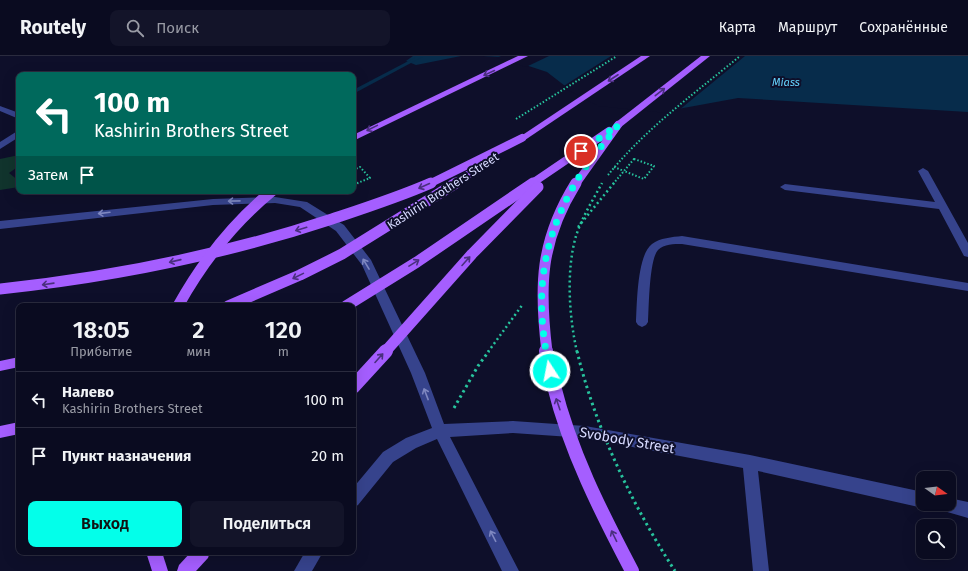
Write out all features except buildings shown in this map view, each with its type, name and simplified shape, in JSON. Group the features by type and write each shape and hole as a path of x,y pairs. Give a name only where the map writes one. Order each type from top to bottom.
{"main road":[{"path":"356,137 524,56"},
{"name":"Kashirin Brothers Street","path":"235,303 295,278 341,255 448,189 646,56"},
{"path":"351,303 417,262 556,169 618,125 706,56"},
{"path":"618,125 573,187 555,224 548,244 542,280 542,320 547,356 556,400 582,470 632,571"},
{"path":"0,289 86,279 136,270 258,242 324,222 411,191 522,138"},
{"path":"356,384 472,254 556,169"},
{"path":"180,303 194,278 218,246 250,210 269,194"},
{"path":"0,366 16,363"},
{"path":"0,432 16,429"},
{"path":"155,555 160,571"},
{"path":"184,571 199,555"}],"street":[{"path":"0,108 16,115"},
{"path":"0,146 16,134"},
{"path":"923,171 968,253"},
{"path":"785,187 941,206"},
{"path":"0,225 213,202 275,200 303,204 340,228 367,262 418,373 440,431 511,571"},
{"path":"642,322 649,261 653,249 665,241 682,240 968,287"},
{"name":"Svobody Street","path":"356,496 388,457 411,444 440,431 512,427 585,432 750,462 916,498"},
{"path":"750,462 762,571"},
{"path":"956,507 968,510"},
{"path":"302,571 313,555"}],"path":[{"path":"512,120 617,56"},
{"path":"674,571 618,468 599,425 582,375 572,325 570,278 575,238 602,183 614,167 656,123 740,56"},
{"path":"614,167 644,179 654,166 634,159 624,170"},
{"path":"356,169 360,167 370,178 356,184"}],"green space":[{"path":"16,156 16,168 9,173 16,179 16,187 0,190 0,159"}],"water":[{"path":"413,56 461,56 416,65 406,61"},
{"name":"Miass","path":"483,56 968,56 968,112 738,98 667,111 569,89 547,72 501,57"}],"pier":[{"path":"501,56 549,56 526,67 496,58"},
{"path":"611,56 745,56 678,111 667,113 598,106 562,87"}],"waterway":[{"path":"356,90 422,56"}],"route":[{"path":"550,371 542,320 542,280 548,244 555,224 573,187 618,125 581,151"}]}
